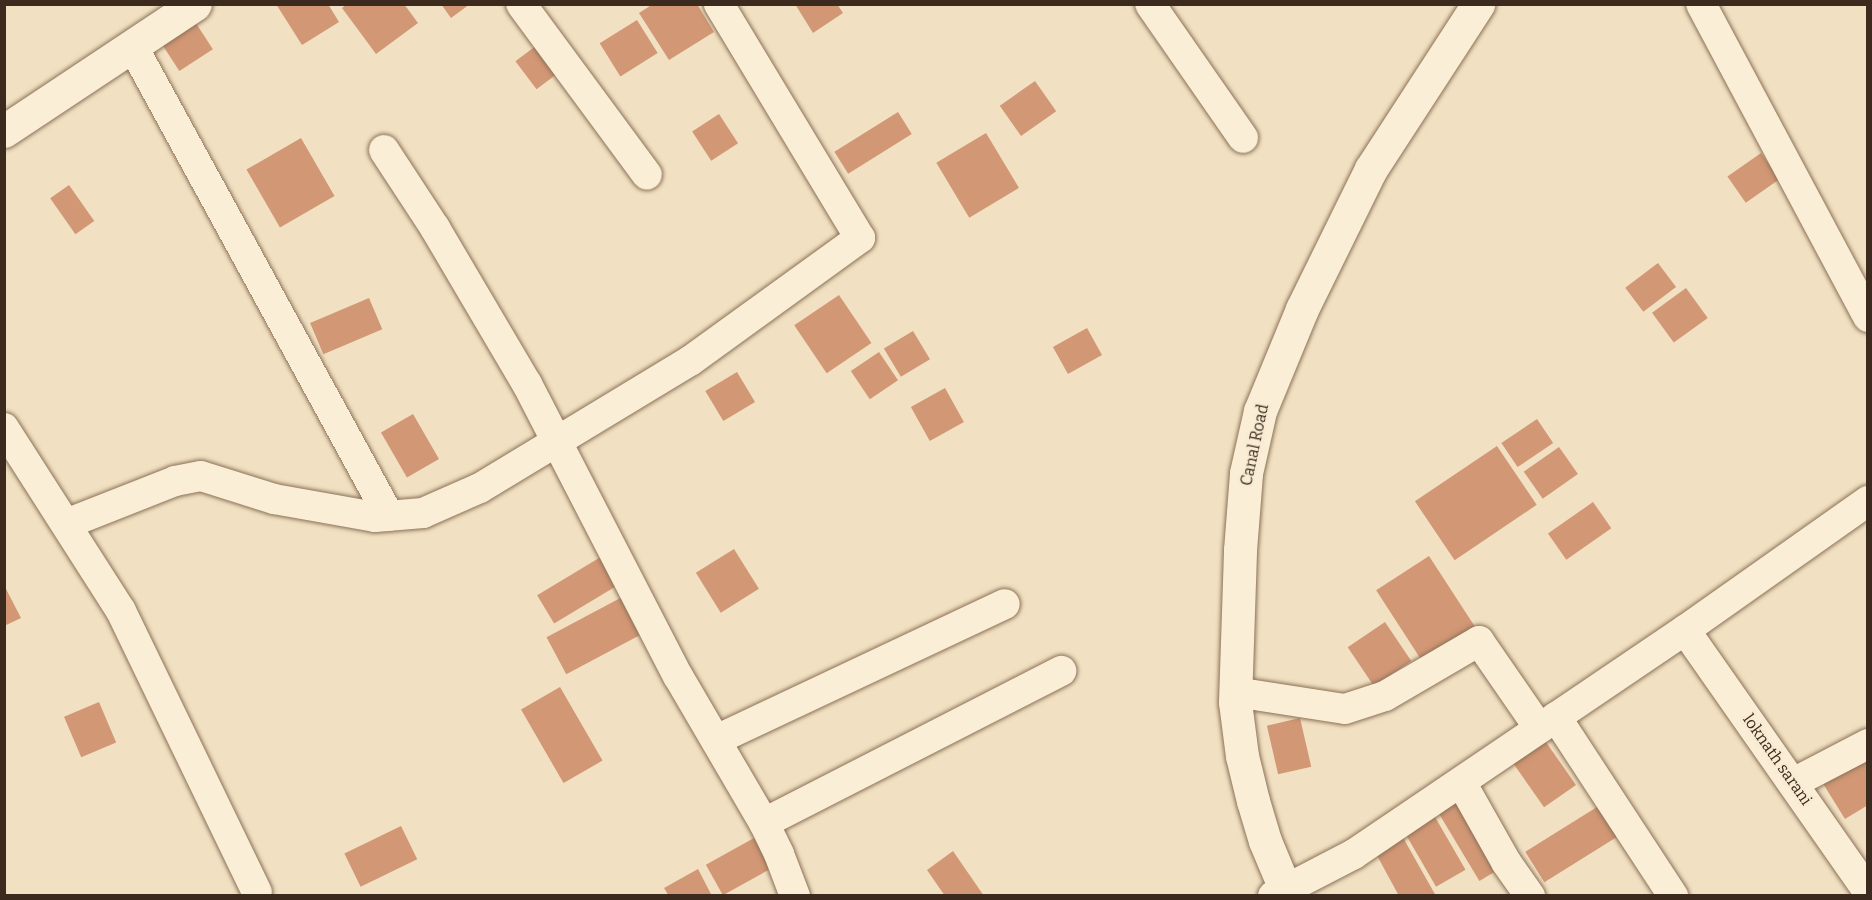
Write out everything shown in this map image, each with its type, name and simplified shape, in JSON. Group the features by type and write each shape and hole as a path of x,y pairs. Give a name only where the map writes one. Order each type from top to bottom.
{"street":[{"path":"4,131 195,4"},
{"path":"521,4 648,175"},
{"path":"66,524 175,481 201,476 274,499 375,518 423,513 480,488 690,361 860,238 719,4"},
{"path":"1149,4 1243,138"},
{"name":"Canal Road","path":"1282,893 1250,790 1242,756 1235,692 1240,550 1246,473 1260,411 1306,299 1371,169 1478,4"},
{"path":"1701,4 1868,317"},
{"path":"133,47 389,516"},
{"path":"384,150 487,313 673,666 764,824 779,854 795,896"},
{"path":"4,428 121,611 255,894"},
{"path":"1282,893 1353,854 1461,782 1685,630 1868,501"},
{"path":"716,740 1005,604"},
{"name":"loknath sarani","path":"1685,630 1868,891"},
{"path":"1235,692 1345,709 1386,696 1479,641 1547,723 1673,896"},
{"path":"764,824 1061,671"},
{"path":"1793,783 1868,744"},
{"path":"1461,782 1506,862 1530,896"}],"building":[{"path":"276,4 328,4 339,22 302,45"},
{"path":"347,4 404,4 418,23 376,54 342,8"},
{"path":"441,4 470,4 451,18"},
{"path":"653,4 697,4 714,32 669,60 639,13"},
{"path":"795,4 837,4 843,13 813,33"},
{"path":"190,14 213,49 179,71 156,36"},
{"path":"637,20 658,53 620,76 600,43"},
{"path":"541,42 562,70 537,89 515,61"},
{"path":"1035,81 1056,111 1021,136 1000,106"},
{"path":"898,112 912,134 848,174 834,152"},
{"path":"719,114 738,143 711,161 692,131"},
{"path":"986,133 1019,188 969,218 936,163"},
{"path":"301,138 334,196 280,228 246,170"},
{"path":"1761,153 1779,179 1746,203 1727,177"},
{"path":"69,185 94,221 75,234 50,198"},
{"path":"1658,263 1676,287 1643,312 1625,288"},
{"path":"1686,288 1708,318 1674,343 1652,313"},
{"path":"839,295 871,343 827,373 794,325"},
{"path":"369,298 382,329 323,354 310,323"},
{"path":"1087,328 1102,355 1068,374 1053,347"},
{"path":"913,331 930,359 901,377 884,349"},
{"path":"879,352 898,380 870,399 851,371"},
{"path":"737,372 755,402 723,421 705,391"},
{"path":"945,388 964,422 930,441 911,407"},
{"path":"413,414 439,459 407,478 381,432"},
{"path":"1537,419 1553,443 1518,467 1501,443"},
{"path":"1497,446 1537,505 1455,560 1415,501"},
{"path":"1559,447 1578,474 1543,499 1524,472"},
{"path":"1593,502 1611,528 1566,560 1548,534"},
{"path":"734,549 759,589 721,613 696,573"},
{"path":"604,555 621,583 554,623 537,595"},
{"path":"1429,556 1479,632 1426,667 1376,590"},
{"path":"4,585 21,618 4,626"},
{"path":"626,595 646,632 566,674 547,637"},
{"path":"1385,622 1411,661 1374,686 1348,647"},
{"path":"560,687 602,761 564,783 521,710"},
{"path":"99,702 116,743 81,757 64,717"},
{"path":"1300,718 1311,767 1278,774 1267,726"},
{"path":"1541,735 1576,785 1544,807 1509,757"},
{"path":"1868,753 1868,805 1845,819 1822,782"},
{"path":"1461,794 1504,866 1479,881 1436,809"},
{"path":"1605,802 1624,833 1544,882 1525,852"},
{"path":"1435,817 1466,870 1436,887 1406,834"},
{"path":"401,826 417,859 361,887 344,854"},
{"path":"1401,834 1436,896 1399,896 1374,850"},
{"path":"754,838 771,869 723,895 706,865"},
{"path":"953,851 984,896 945,896 927,870"},
{"path":"698,869 712,896 669,896 664,888"}]}
